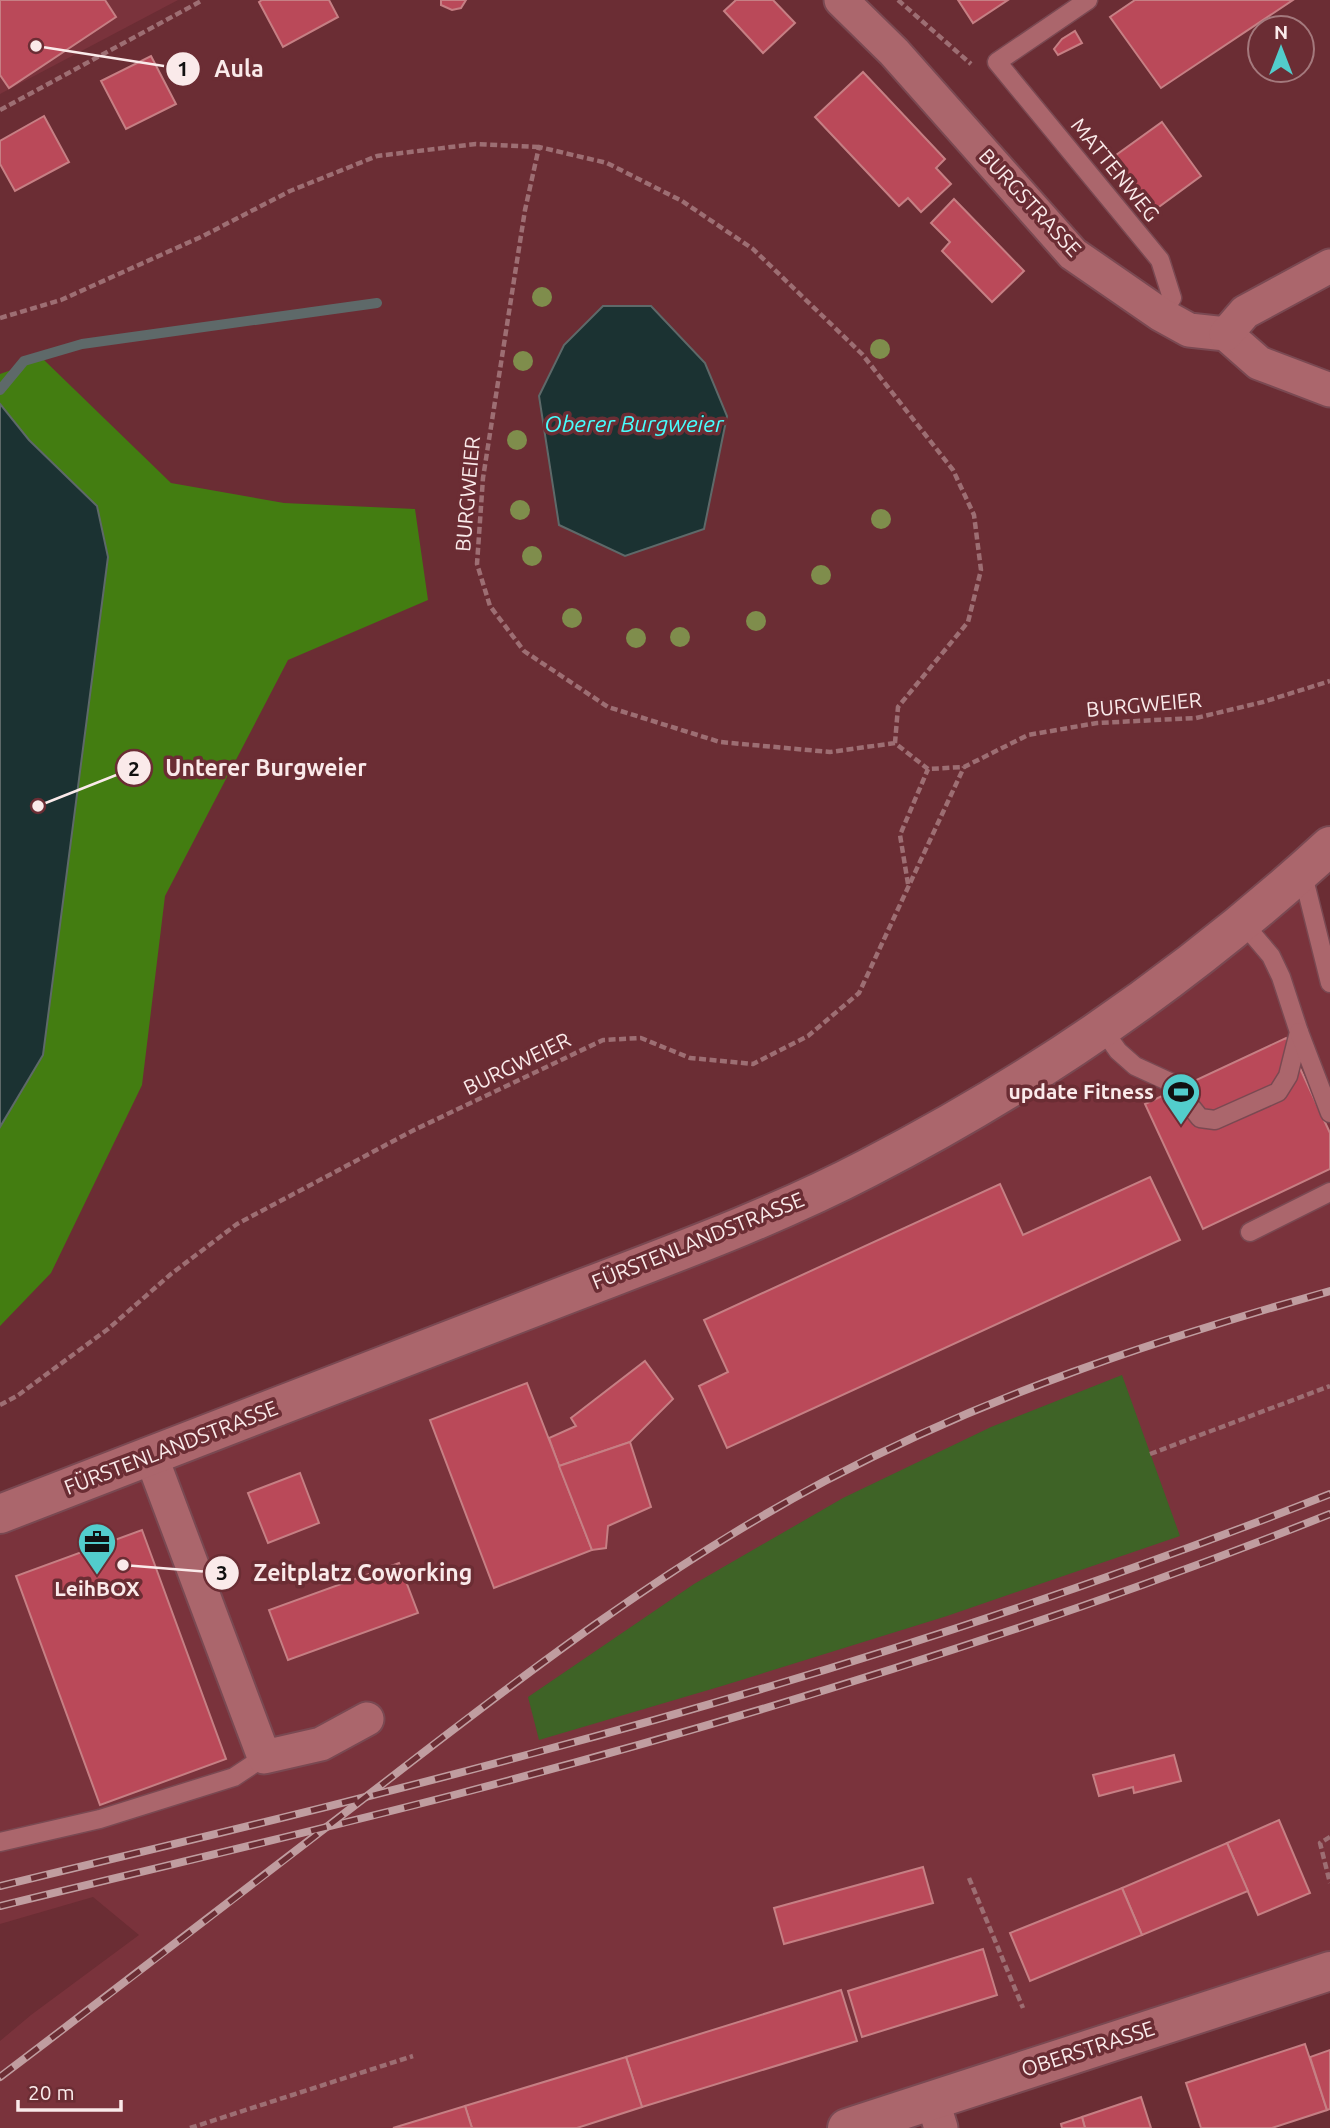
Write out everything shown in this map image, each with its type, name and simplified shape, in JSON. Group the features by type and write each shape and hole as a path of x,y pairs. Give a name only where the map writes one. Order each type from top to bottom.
{"main road":[{"name":"FÜRSTENLANDSTRASSE","path":"0,1514 727,1232 866,1169 944,1127 1024,1079 1176,976 1243,923 1330,846"},
{"name":"OBERSTRASSE","path":"847,2128 937,2114 1330,1971"}],"street":[{"name":"BURGSTRASSE","path":"841,0 894,52 1073,254 1160,314 1189,330 1226,334"},
{"path":"1330,266 1245,312 1226,334 1259,363 1330,390"},
{"path":"151,1456 264,1757 321,1744 367,1718"}],"lane":[{"path":"997,62 1088,0"},
{"name":"MATTENWEG","path":"997,62 1160,260 1172,298 1160,314"},
{"path":"1302,871 1330,983"},
{"path":"1243,923 1271,956 1281,977 1330,1112"},
{"path":"1101,1027 1118,1051 1135,1066 1172,1083 1200,1118 1215,1120 1278,1092 1288,1076 1299,1032"},
{"path":"1250,1232 1330,1192"},
{"path":"0,1842 100,1819 234,1777 264,1757"}],"path":[{"path":"0,110 203,0"},
{"path":"898,0 971,64 997,62"},
{"path":"0,318 61,300 203,236 290,191 377,156 476,144 539,147 607,163 682,201 753,249 862,354 953,470 974,515 981,570 968,622 898,707 895,743 928,769 900,835 908,886"},
{"name":"BURGWEIER","path":"539,147 522,223 483,478 477,564 490,606 524,651 608,707 720,742 830,752 895,743"},
{"name":"BURGWEIER","path":"928,769 964,766 1028,735 1097,723 1196,718 1263,702 1330,681"},
{"name":"BURGWEIER","path":"0,1405 17,1396 108,1329 171,1275 237,1224 414,1130 603,1040 641,1038 690,1058 753,1064 808,1037 859,993 964,766"},
{"path":"1150,1454 1330,1386"},
{"path":"1330,1837 1320,1843 1330,1883"},
{"path":"969,1878 1023,2008"},
{"path":"190,2128 413,2056"}],"shaded area":[{"path":"0,0 178,0 0,94"},
{"path":"1302,871 1330,983 1330,1971 847,2128 0,2128 0,2041 139,1935 93,1897 0,1924 0,1514 866,1169"}],"green space":[{"path":"43,359 171,483 284,503 415,509 428,600 288,660 165,896 142,1085 51,1273 0,1326 0,1127 43,1055 29,440 0,404 0,374"},
{"path":"1122,1375 1180,1536 947,1616 539,1740 528,1697 694,1584 843,1498 991,1427"}],"water":[{"name":"Oberer Burgweier","path":"603,306 651,306 705,363 727,416 704,529 625,556 559,525 539,396 564,345"},
{"path":"0,404 29,440 97,506 108,557 43,1055 0,1127"}],"building":[{"path":"0,0 105,0 116,17 9,88 0,75"},
{"path":"329,0 338,17 283,47 259,2"},
{"path":"441,0 466,0 461,8 452,10 441,5"},
{"path":"736,0 773,0 795,23 763,53 724,11"},
{"path":"958,0 1008,0 973,23"},
{"path":"1135,0 1293,0 1272,14 1246,14 1246,31 1161,88 1110,17"},
{"path":"1075,31 1082,43 1058,55 1054,49 1062,39"},
{"path":"151,56 176,104 126,129 101,81"},
{"path":"863,72 945,159 936,168 951,184 921,212 908,198 899,206 815,117"},
{"path":"44,116 69,162 15,191 0,164 0,141"},
{"path":"1162,122 1201,176 1145,217 1105,163"},
{"path":"954,199 1024,271 992,302 942,251 950,242 931,223"},
{"path":"1286,1038 1330,1133 1330,1169 1203,1229 1145,1104"},
{"path":"1150,1177 1180,1240 727,1448 699,1386 728,1372 704,1320 1000,1184 1023,1235"},
{"path":"645,1361 673,1399 630,1442 559,1466 549,1438 576,1426 571,1418"},
{"path":"527,1383 592,1550 494,1588 430,1420"},
{"path":"630,1442 651,1507 608,1526 606,1548 592,1550 559,1466"},
{"path":"300,1473 319,1523 268,1543 248,1493"},
{"path":"142,1530 226,1759 100,1805 16,1576"},
{"path":"399,1563 418,1613 288,1660 269,1610"},
{"path":"1174,1755 1181,1781 1134,1793 1133,1787 1099,1796 1093,1775"},
{"path":"1279,1820 1310,1893 1258,1915 1227,1843"},
{"path":"1227,1843 1248,1891 1142,1935 1122,1888"},
{"path":"923,1867 933,1903 784,1944 774,1908"},
{"path":"1122,1888 1142,1935 1030,1981 1010,1933"},
{"path":"983,1949 997,1995 862,2037 848,1991"},
{"path":"841,1990 857,2041 642,2107 626,2057"},
{"path":"1305,2044 1327,2110 1272,2128 1201,2128 1186,2083"},
{"path":"1330,2050 1330,2109 1327,2110 1310,2057"},
{"path":"626,2057 642,2107 577,2128 472,2128 465,2106"},
{"path":"1141,2097 1151,2128 1085,2128 1082,2117"},
{"path":"465,2106 472,2128 393,2128"},
{"path":"1082,2117 1085,2128 1062,2128 1061,2124"}],"waterway":[{"path":"0,390 24,361 82,344 377,303"}],"railway":[{"path":"0,2077 541,1664 651,1586 766,1514 887,1450 1010,1396 1135,1350 1330,1291"},
{"path":"0,1886 406,1787 741,1695 1038,1601 1330,1494"},
{"path":"0,1906 454,1795 675,1735 1006,1632 1115,1595 1330,1514"}],"place":[{"name":"Aula","path":"36,46"},
{"name":"Unterer Burgweier","path":"38,806"},
{"name":"update Fitness","path":"1181,1126"},
{"name":"Zeitplatz Coworking","path":"123,1565"},
{"name":"LeihBOX","path":"97,1576"}]}
